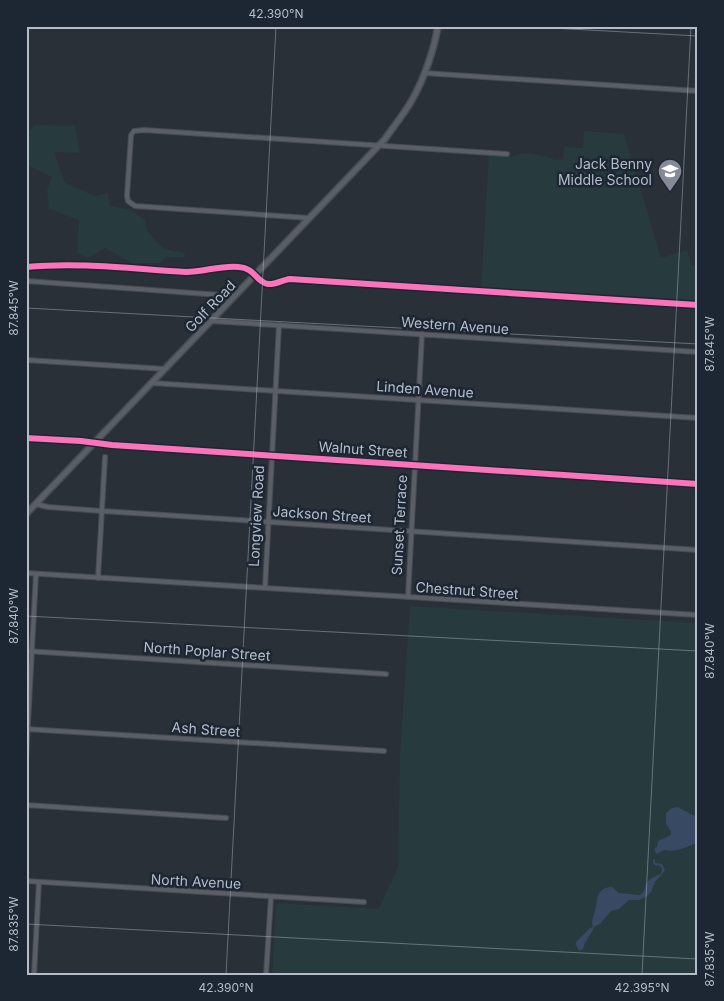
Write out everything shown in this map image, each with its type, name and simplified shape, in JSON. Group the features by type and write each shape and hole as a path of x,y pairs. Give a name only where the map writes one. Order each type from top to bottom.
{"street":[{"name":"Golf Road","path":"26,514 385,139 412,99 424,73 438,26"},
{"path":"424,73 698,91"},
{"path":"309,218 135,206 128,201 127,196 131,135 136,130 507,154"},
{"path":"26,281 235,296"},
{"name":"Western Avenue","path":"211,321 698,352"},
{"name":"Longview Road","path":"265,588 279,325"},
{"name":"Sunset Terrace","path":"408,597 422,334"},
{"path":"26,360 165,369"},
{"name":"Linden Avenue","path":"152,383 698,418"},
{"name":"Walnut Street","path":"26,438 698,484"},
{"path":"98,578 105,456"},
{"name":"Jackson Street","path":"36,504 48,508 698,550"},
{"name":"Chestnut Street","path":"26,573 698,615"},
{"path":"26,760 29,652 36,574"},
{"name":"North Poplar Street","path":"29,652 386,674"},
{"name":"Ash Street","path":"27,729 384,752"},
{"path":"26,805 226,818"},
{"name":"North Avenue","path":"26,881 364,902"},
{"path":"34,975 39,882"},
{"path":"266,975 271,897"}],"green space":[{"path":"35,125 75,126 80,153 54,152 65,183 95,196 108,193 110,206 131,210 145,220 147,231 164,249 185,253 184,257 166,257 160,263 132,263 105,248 88,258 77,253 79,220 49,209 47,190 52,177 26,164 26,133"},
{"path":"584,131 624,134 661,258 687,250 692,266 698,264 698,304 481,289 489,155 514,156 530,153 555,160 563,159 564,147 583,148"},
{"path":"410,606 698,623 698,975 272,975 276,903 379,909 398,867 400,754"}],"water":[{"path":"678,807 692,815 698,816 698,842 681,849 664,850 657,854 654,849 657,847 658,841 671,835 666,824 666,813 672,808"},
{"path":"655,859 655,863 662,864 665,870 655,882 651,892 639,900 629,900 619,909 611,911 601,923 594,927 583,949 579,951 576,942 593,927 592,919 600,892 612,887 619,893 640,895 649,881 661,874 662,868 654,864 653,860"}],"cycle path":[{"path":"26,267 86,266 186,272 239,267 249,270 261,281 268,284 290,279 698,305"},
{"path":"26,438 698,484"}],"place":[{"name":"Jack Benny Middle School","path":"670,192"}]}
